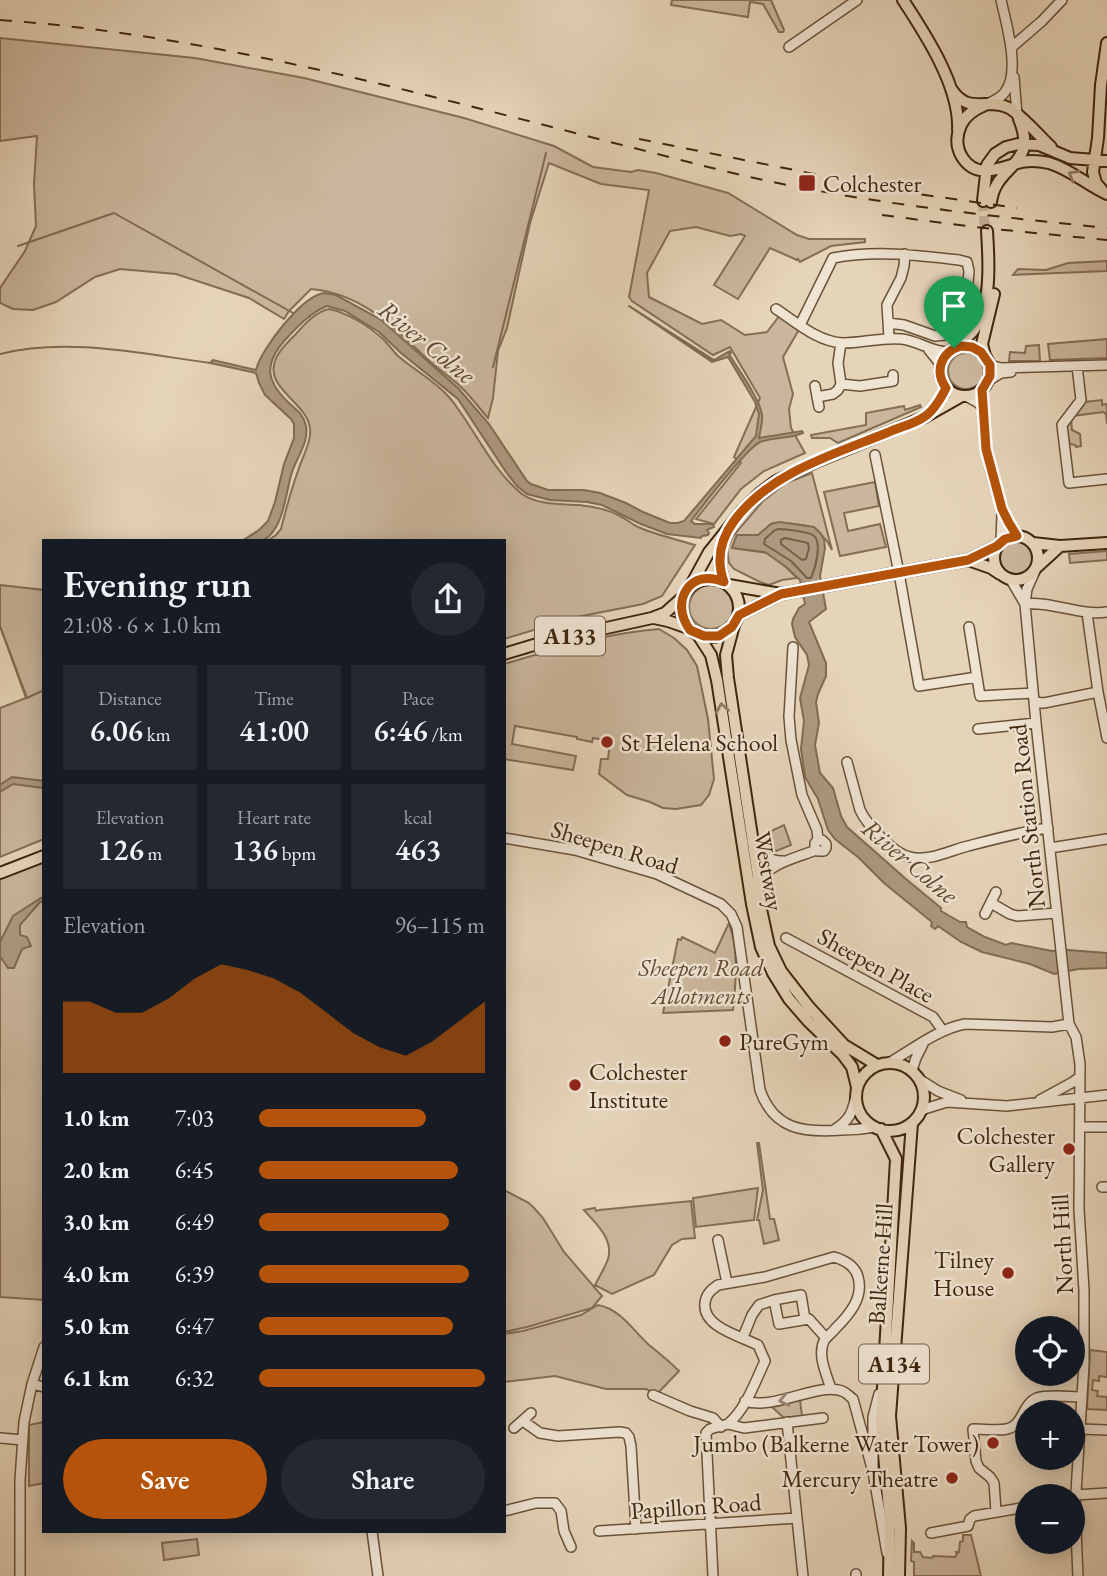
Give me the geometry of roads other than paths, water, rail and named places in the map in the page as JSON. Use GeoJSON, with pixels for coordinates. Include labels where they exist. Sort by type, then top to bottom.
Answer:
{"type":"FeatureCollection","features":[{"type":"Feature","properties":{"kind":"main road"},"geometry":{"type":"LineString","coordinates":[[903,0],[923,30],[950,88],[958,116],[958,149],[964,159],[978,171],[986,200],[995,185],[1020,158],[1024,144],[1018,116]]}},
{"type":"Feature","properties":{"kind":"main road"},"geometry":{"type":"LineString","coordinates":[[1107,43],[1093,172],[1099,187],[1107,194]]}},
{"type":"Feature","properties":{"kind":"main road"},"geometry":{"type":"LineString","coordinates":[[950,88],[965,103],[1003,106],[1014,112],[1054,150]]}},
{"type":"Feature","properties":{"kind":"main road"},"geometry":{"type":"LineString","coordinates":[[958,133],[970,113],[985,105]]}},
{"type":"Feature","properties":{"kind":"main road"},"geometry":{"type":"LineString","coordinates":[[978,171],[998,151],[1012,145],[1024,144],[1039,145],[1065,156],[1107,161]]}},
{"type":"Feature","properties":{"kind":"main road"},"geometry":{"type":"LineString","coordinates":[[1080,158],[1088,156],[1097,144]]}},
{"type":"Feature","properties":{"kind":"main road"},"geometry":{"type":"LineString","coordinates":[[978,171],[1037,161],[1055,165],[1107,194]]}},
{"type":"Feature","properties":{"kind":"main road"},"geometry":{"type":"LineString","coordinates":[[990,232],[994,295],[982,344],[991,372],[985,386],[974,395],[964,396],[946,388],[940,376],[941,365],[951,350],[972,331],[979,320],[989,278],[990,232]]}},
{"type":"Feature","properties":{"kind":"main road"},"geometry":{"type":"LineString","coordinates":[[951,350],[961,346],[972,347],[988,360]]}},
{"type":"Feature","properties":{"kind":"main road"},"geometry":{"type":"LineString","coordinates":[[925,417],[941,400],[946,388]]}},
{"type":"Feature","properties":{"kind":"main road"},"geometry":{"type":"LineString","coordinates":[[683,597],[709,552],[741,512],[776,481],[925,417],[964,396]]}},
{"type":"Feature","properties":{"kind":"main road"},"geometry":{"type":"LineString","coordinates":[[726,531],[721,547],[720,570],[738,598],[736,620]]}},
{"type":"Feature","properties":{"kind":"main road"},"geometry":{"type":"LineString","coordinates":[[693,631],[712,637],[719,636],[730,629],[736,620],[781,594],[968,560],[1009,537],[1017,536],[1033,543],[1060,546],[1107,543]]}},
{"type":"Feature","properties":{"kind":"main road"},"geometry":{"type":"LineString","coordinates":[[1033,543],[1038,556],[1036,569]]}},
{"type":"Feature","properties":{"kind":"main road"},"geometry":{"type":"LineString","coordinates":[[999,544],[994,554],[994,562],[1006,578]]}},
{"type":"Feature","properties":{"kind":"main road"},"geometry":{"type":"LineString","coordinates":[[968,560],[991,568],[1006,578],[1023,579],[1060,546]]}},
{"type":"Feature","properties":{"kind":"main road"},"geometry":{"type":"LineString","coordinates":[[720,564],[730,576],[759,590]]}},
{"type":"Feature","properties":{"kind":"main road"},"geometry":{"type":"LineString","coordinates":[[691,585],[705,579],[716,579],[781,594]]}},
{"type":"Feature","properties":{"kind":"main road","name":"A133"},"geometry":{"type":"LineString","coordinates":[[506,653],[547,641],[652,618],[666,612],[683,597]]}},
{"type":"Feature","properties":{"kind":"main road","name":"A134"},"geometry":{"type":"LineString","coordinates":[[683,597],[681,613],[693,631]]}},
{"type":"Feature","properties":{"kind":"main road"},"geometry":{"type":"LineString","coordinates":[[730,639],[762,603]]}},
{"type":"Feature","properties":{"kind":"main road","name":"A133"},"geometry":{"type":"LineString","coordinates":[[652,618],[693,631]]}},
{"type":"Feature","properties":{"kind":"main road","name":"Westway"},"geometry":{"type":"LineString","coordinates":[[736,620],[726,655],[728,678],[759,900],[769,946],[781,971],[809,1007],[844,1045],[877,1065]]}},
{"type":"Feature","properties":{"kind":"main road","name":"Westway"},"geometry":{"type":"LineString","coordinates":[[693,631],[711,655],[717,680],[761,947],[789,999],[852,1067],[857,1091]]}},
{"type":"Feature","properties":{"kind":"main road"},"geometry":{"type":"LineString","coordinates":[[0,873],[42,857]]}},
{"type":"Feature","properties":{"kind":"main road"},"geometry":{"type":"LineString","coordinates":[[857,1091],[865,1073],[877,1065],[901,1065],[915,1074],[924,1094],[921,1110],[912,1123],[897,1130],[878,1128]]}},
{"type":"Feature","properties":{"kind":"main road","name":"A134"},"geometry":{"type":"LineString","coordinates":[[857,1091],[860,1113],[865,1120],[878,1128]]}},
{"type":"Feature","properties":{"kind":"main road","name":"Balkerne Hill"},"geometry":{"type":"LineString","coordinates":[[899,1576],[900,1528],[890,1416],[912,1123]]}},
{"type":"Feature","properties":{"kind":"main road","name":"Balkerne Hill"},"geometry":{"type":"LineString","coordinates":[[878,1128],[895,1159],[881,1422],[890,1520],[889,1571]]}},
{"type":"Feature","properties":{"kind":"street"},"geometry":{"type":"LineString","coordinates":[[789,47],[857,0]]}},
{"type":"Feature","properties":{"kind":"street"},"geometry":{"type":"LineString","coordinates":[[985,105],[1005,93],[1012,65],[1012,47],[1001,0]]}},
{"type":"Feature","properties":{"kind":"street"},"geometry":{"type":"LineString","coordinates":[[1012,47],[1062,0]]}},
{"type":"Feature","properties":{"kind":"street"},"geometry":{"type":"LineString","coordinates":[[1012,65],[1018,116]]}},
{"type":"Feature","properties":{"kind":"street"},"geometry":{"type":"LineString","coordinates":[[889,337],[887,305],[901,278],[905,254]]}},
{"type":"Feature","properties":{"kind":"street"},"geometry":{"type":"LineString","coordinates":[[800,325],[833,258],[848,255],[905,254],[967,262],[968,283],[952,329],[945,335],[935,336],[904,325],[888,323]]}},
{"type":"Feature","properties":{"kind":"street"},"geometry":{"type":"LineString","coordinates":[[776,309],[816,335],[841,343],[889,337],[915,341],[941,352],[951,350]]}},
{"type":"Feature","properties":{"kind":"street"},"geometry":{"type":"LineString","coordinates":[[815,386],[818,402],[838,390],[841,384],[838,363],[841,343]]}},
{"type":"Feature","properties":{"kind":"street"},"geometry":{"type":"LineString","coordinates":[[928,348],[941,365]]}},
{"type":"Feature","properties":{"kind":"street"},"geometry":{"type":"LineString","coordinates":[[988,360],[1000,368],[1107,365]]}},
{"type":"Feature","properties":{"kind":"street"},"geometry":{"type":"LineString","coordinates":[[1077,366],[1081,400],[1062,425],[1069,483],[1107,479]]}},
{"type":"Feature","properties":{"kind":"street"},"geometry":{"type":"LineString","coordinates":[[1017,536],[1002,509],[986,449],[985,386],[1001,373],[1037,368]]}},
{"type":"Feature","properties":{"kind":"street"},"geometry":{"type":"LineString","coordinates":[[841,384],[860,386],[892,381],[893,376]]}},
{"type":"Feature","properties":{"kind":"street"},"geometry":{"type":"LineString","coordinates":[[964,396],[984,408]]}},
{"type":"Feature","properties":{"kind":"street"},"geometry":{"type":"LineString","coordinates":[[875,456],[919,685],[977,677]]}},
{"type":"Feature","properties":{"kind":"street"},"geometry":{"type":"LineString","coordinates":[[999,544],[1002,509]]}},
{"type":"Feature","properties":{"kind":"street","name":"North Station Road"},"geometry":{"type":"LineString","coordinates":[[1036,569],[1027,589],[1026,604],[1033,697],[1069,1024],[1078,1046],[1080,1077]]}},
{"type":"Feature","properties":{"kind":"street","name":"North Station Road"},"geometry":{"type":"LineString","coordinates":[[1006,578],[1026,604]]}},
{"type":"Feature","properties":{"kind":"street"},"geometry":{"type":"LineString","coordinates":[[1026,604],[1037,603],[1087,613],[1107,612]]}},
{"type":"Feature","properties":{"kind":"street"},"geometry":{"type":"LineString","coordinates":[[1087,613],[1107,738]]}},
{"type":"Feature","properties":{"kind":"street"},"geometry":{"type":"LineString","coordinates":[[969,627],[980,696],[1033,697],[1044,703],[1098,692]]}},
{"type":"Feature","properties":{"kind":"street"},"geometry":{"type":"LineString","coordinates":[[758,882],[769,870],[816,847],[817,830],[803,795],[791,740],[789,717],[793,647]]}},
{"type":"Feature","properties":{"kind":"street"},"geometry":{"type":"LineString","coordinates":[[978,729],[1036,723]]}},
{"type":"Feature","properties":{"kind":"street"},"geometry":{"type":"LineString","coordinates":[[848,762],[863,818],[875,831],[910,858],[925,858],[1048,828]]}},
{"type":"Feature","properties":{"kind":"street"},"geometry":{"type":"LineString","coordinates":[[1004,825],[1007,836]]}},
{"type":"Feature","properties":{"kind":"street","name":"Sheepen Road"},"geometry":{"type":"LineString","coordinates":[[506,838],[575,850],[628,865],[657,874],[720,904],[731,914],[737,927],[761,1095],[770,1110],[785,1124],[811,1132],[878,1128]]}},
{"type":"Feature","properties":{"kind":"street"},"geometry":{"type":"LineString","coordinates":[[1050,848],[1107,839]]}},
{"type":"Feature","properties":{"kind":"street"},"geometry":{"type":"LineString","coordinates":[[752,841],[772,860],[791,859]]}},
{"type":"Feature","properties":{"kind":"street"},"geometry":{"type":"LineString","coordinates":[[985,914],[996,892]]}},
{"type":"Feature","properties":{"kind":"street"},"geometry":{"type":"LineString","coordinates":[[991,903],[1017,916],[1057,913]]}},
{"type":"Feature","properties":{"kind":"street","name":"Sheepen Place"},"geometry":{"type":"LineString","coordinates":[[786,937],[933,1017],[943,1031]]}},
{"type":"Feature","properties":{"kind":"street"},"geometry":{"type":"LineString","coordinates":[[889,1063],[943,1031],[965,1024],[1052,1027],[1069,1024]]}},
{"type":"Feature","properties":{"kind":"street"},"geometry":{"type":"LineString","coordinates":[[923,1042],[916,1058],[915,1074],[938,1091],[974,1104]]}},
{"type":"Feature","properties":{"kind":"street"},"geometry":{"type":"LineString","coordinates":[[1031,1104],[1080,1077]]}},
{"type":"Feature","properties":{"kind":"street","name":"North Hill"},"geometry":{"type":"LineString","coordinates":[[1080,1077],[1079,1209],[1084,1300],[1082,1400]]}},
{"type":"Feature","properties":{"kind":"street"},"geometry":{"type":"LineString","coordinates":[[833,1131],[845,1123],[853,1111],[857,1091]]}},
{"type":"Feature","properties":{"kind":"street"},"geometry":{"type":"LineString","coordinates":[[921,1110],[947,1102],[1007,1106],[1107,1095]]}},
{"type":"Feature","properties":{"kind":"street"},"geometry":{"type":"LineString","coordinates":[[1062,1101],[1072,1105],[1079,1113]]}},
{"type":"Feature","properties":{"kind":"street"},"geometry":{"type":"LineString","coordinates":[[1080,1127],[1107,1127]]}},
{"type":"Feature","properties":{"kind":"street"},"geometry":{"type":"LineString","coordinates":[[718,1240],[717,1254],[727,1283]]}},
{"type":"Feature","properties":{"kind":"street"},"geometry":{"type":"LineString","coordinates":[[724,1426],[734,1419],[765,1361],[758,1345],[715,1325],[707,1317],[704,1305],[708,1293],[718,1286],[765,1277],[834,1257],[845,1260],[858,1277],[858,1297],[855,1307],[824,1342],[822,1356],[831,1389]]}},
{"type":"Feature","properties":{"kind":"street"},"geometry":{"type":"LineString","coordinates":[[743,1337],[759,1305],[774,1300],[802,1295],[806,1319]]}},
{"type":"Feature","properties":{"kind":"street"},"geometry":{"type":"LineString","coordinates":[[774,1300],[779,1324],[809,1319],[826,1338]]}},
{"type":"Feature","properties":{"kind":"street"},"geometry":{"type":"LineString","coordinates":[[20,1576],[20,1480],[25,1410],[42,1353]]}},
{"type":"Feature","properties":{"kind":"street"},"geometry":{"type":"LineString","coordinates":[[32,1384],[42,1386]]}},
{"type":"Feature","properties":{"kind":"street"},"geometry":{"type":"LineString","coordinates":[[873,1472],[873,1417],[882,1384]]}},
{"type":"Feature","properties":{"kind":"street"},"geometry":{"type":"LineString","coordinates":[[745,1401],[753,1404],[768,1403],[831,1389],[844,1392],[853,1399],[873,1472],[889,1571]]}},
{"type":"Feature","properties":{"kind":"street"},"geometry":{"type":"LineString","coordinates":[[653,1395],[713,1418],[724,1426]]}},
{"type":"Feature","properties":{"kind":"street"},"geometry":{"type":"LineString","coordinates":[[996,1511],[994,1483],[979,1468],[976,1461],[974,1429],[1008,1429],[1019,1420],[1027,1405],[1037,1398],[1082,1397]]}},
{"type":"Feature","properties":{"kind":"street"},"geometry":{"type":"LineString","coordinates":[[514,1428],[531,1413]]}},
{"type":"Feature","properties":{"kind":"street"},"geometry":{"type":"LineString","coordinates":[[713,1576],[706,1433],[710,1429],[724,1426],[744,1428],[823,1418]]}},
{"type":"Feature","properties":{"kind":"street"},"geometry":{"type":"LineString","coordinates":[[523,1421],[540,1433],[558,1436],[626,1433],[631,1446],[636,1529]]}},
{"type":"Feature","properties":{"kind":"street"},"geometry":{"type":"LineString","coordinates":[[787,1422],[803,1576]]}},
{"type":"Feature","properties":{"kind":"street"},"geometry":{"type":"LineString","coordinates":[[1085,1429],[1107,1430]]}},
{"type":"Feature","properties":{"kind":"street"},"geometry":{"type":"LineString","coordinates":[[0,1438],[23,1440]]}},
{"type":"Feature","properties":{"kind":"street"},"geometry":{"type":"LineString","coordinates":[[1085,1498],[1107,1493]]}},
{"type":"Feature","properties":{"kind":"street"},"geometry":{"type":"LineString","coordinates":[[506,1510],[557,1499],[564,1531],[571,1547]]}},
{"type":"Feature","properties":{"kind":"street"},"geometry":{"type":"LineString","coordinates":[[931,1533],[968,1526],[971,1516],[1015,1509]]}},
{"type":"Feature","properties":{"kind":"street","name":"Papillon Road"},"geometry":{"type":"LineString","coordinates":[[599,1531],[797,1518]]}},
{"type":"Feature","properties":{"kind":"street"},"geometry":{"type":"LineString","coordinates":[[554,1535],[564,1531]]}},
{"type":"Feature","properties":{"kind":"street"},"geometry":{"type":"LineString","coordinates":[[372,1533],[378,1576]]}},
{"type":"Feature","properties":{"kind":"street","name":"North Hill"},"geometry":{"type":"LineString","coordinates":[[1077,1554],[1078,1576]]}},
{"type":"Feature","properties":{"kind":"water"},"geometry":{"type":"Polygon","coordinates":[[[324,293],[336,295],[380,319],[458,388],[489,424],[527,481],[548,490],[600,493],[670,523],[678,523],[684,521],[756,436],[759,414],[755,402],[728,357],[712,362],[629,306],[712,360],[730,351],[729,354],[760,408],[762,421],[759,438],[802,431],[803,433],[760,442],[745,455],[691,521],[695,524],[713,524],[714,527],[707,530],[708,535],[701,538],[667,534],[602,505],[550,500],[527,494],[506,472],[458,399],[379,332],[345,311],[327,306],[299,325],[273,357],[270,373],[272,381],[302,417],[306,426],[306,438],[292,472],[278,524],[265,539],[245,539],[268,521],[294,438],[294,424],[265,395],[256,373],[210,363],[213,360],[256,370],[274,337],[294,313],[315,296],[324,293]]]}},
{"type":"Feature","properties":{"kind":"water"},"geometry":{"type":"Polygon","coordinates":[[[779,522],[814,527],[824,539],[820,576],[826,609],[809,622],[826,663],[826,676],[816,702],[819,723],[815,745],[820,773],[833,788],[847,827],[941,908],[941,911],[960,922],[966,922],[967,927],[985,937],[1006,945],[1011,943],[1052,951],[1107,953],[1107,968],[1078,969],[1054,974],[1030,964],[982,952],[961,942],[938,926],[935,929],[931,926],[932,922],[884,883],[828,830],[818,799],[805,777],[801,749],[804,721],[800,698],[809,665],[807,655],[795,637],[792,624],[799,608],[805,604],[800,580],[765,552],[732,548],[737,535],[758,535],[771,524],[779,522]]]}},
{"type":"Feature","properties":{"kind":"water"},"geometry":{"type":"Polygon","coordinates":[[[12,777],[42,781],[42,788],[13,784],[0,792],[0,785],[12,777]]]}},
{"type":"Feature","properties":{"kind":"water"},"geometry":{"type":"Polygon","coordinates":[[[42,897],[42,902],[20,925],[20,935],[27,937],[31,946],[22,949],[14,968],[8,968],[0,956],[0,942],[13,916],[42,897]]]}},
{"type":"Feature","properties":{"kind":"waterway","name":"River Colne"},"geometry":{"type":"LineString","coordinates":[[493,367],[546,153]]}},
{"type":"Feature","properties":{"kind":"waterway"},"geometry":{"type":"LineString","coordinates":[[18,246],[114,213],[293,313]]}},
{"type":"Feature","properties":{"kind":"waterway"},"geometry":{"type":"LineString","coordinates":[[629,306],[714,360]]}},
{"type":"Feature","properties":{"kind":"waterway"},"geometry":{"type":"LineString","coordinates":[[0,354],[26,349],[78,347],[211,363]]}},
{"type":"Feature","properties":{"kind":"waterway"},"geometry":{"type":"LineString","coordinates":[[0,626],[27,698],[42,691]]}},
{"type":"Feature","properties":{"kind":"tunnel"},"geometry":{"type":"LineString","coordinates":[[983,201],[987,231]]}},
{"type":"Feature","properties":{"kind":"railway"},"geometry":{"type":"LineString","coordinates":[[0,20],[79,28],[236,52],[391,87],[802,188],[932,208],[1107,228]]}},
{"type":"Feature","properties":{"kind":"railway"},"geometry":{"type":"LineString","coordinates":[[639,139],[904,192],[1017,208]]}},
{"type":"Feature","properties":{"kind":"railway"},"geometry":{"type":"LineString","coordinates":[[882,215],[1107,240]]}},
{"type":"Feature","properties":{"kind":"place","name":"Colchester"},"geometry":{"type":"Point","coordinates":[807,183]}},
{"type":"Feature","properties":{"kind":"place","name":"St Helena School"},"geometry":{"type":"Point","coordinates":[607,742]}},
{"type":"Feature","properties":{"kind":"place","name":"PureGym"},"geometry":{"type":"Point","coordinates":[725,1041]}},
{"type":"Feature","properties":{"kind":"place","name":"Colchester Institute"},"geometry":{"type":"Point","coordinates":[575,1085]}},
{"type":"Feature","properties":{"kind":"place","name":"Colchester Gallery"},"geometry":{"type":"Point","coordinates":[1069,1149]}},
{"type":"Feature","properties":{"kind":"place","name":"Tilney House"},"geometry":{"type":"Point","coordinates":[1008,1273]}},
{"type":"Feature","properties":{"kind":"place","name":"Jumbo (Balkerne Water Tower)"},"geometry":{"type":"Point","coordinates":[993,1443]}},
{"type":"Feature","properties":{"kind":"place","name":"Mercury Theatre"},"geometry":{"type":"Point","coordinates":[952,1478]}},
{"type":"Feature","properties":{"kind":"park label","name":"Sheepen Road Allotments"},"geometry":{"type":"Point","coordinates":[701,981]}}]}
